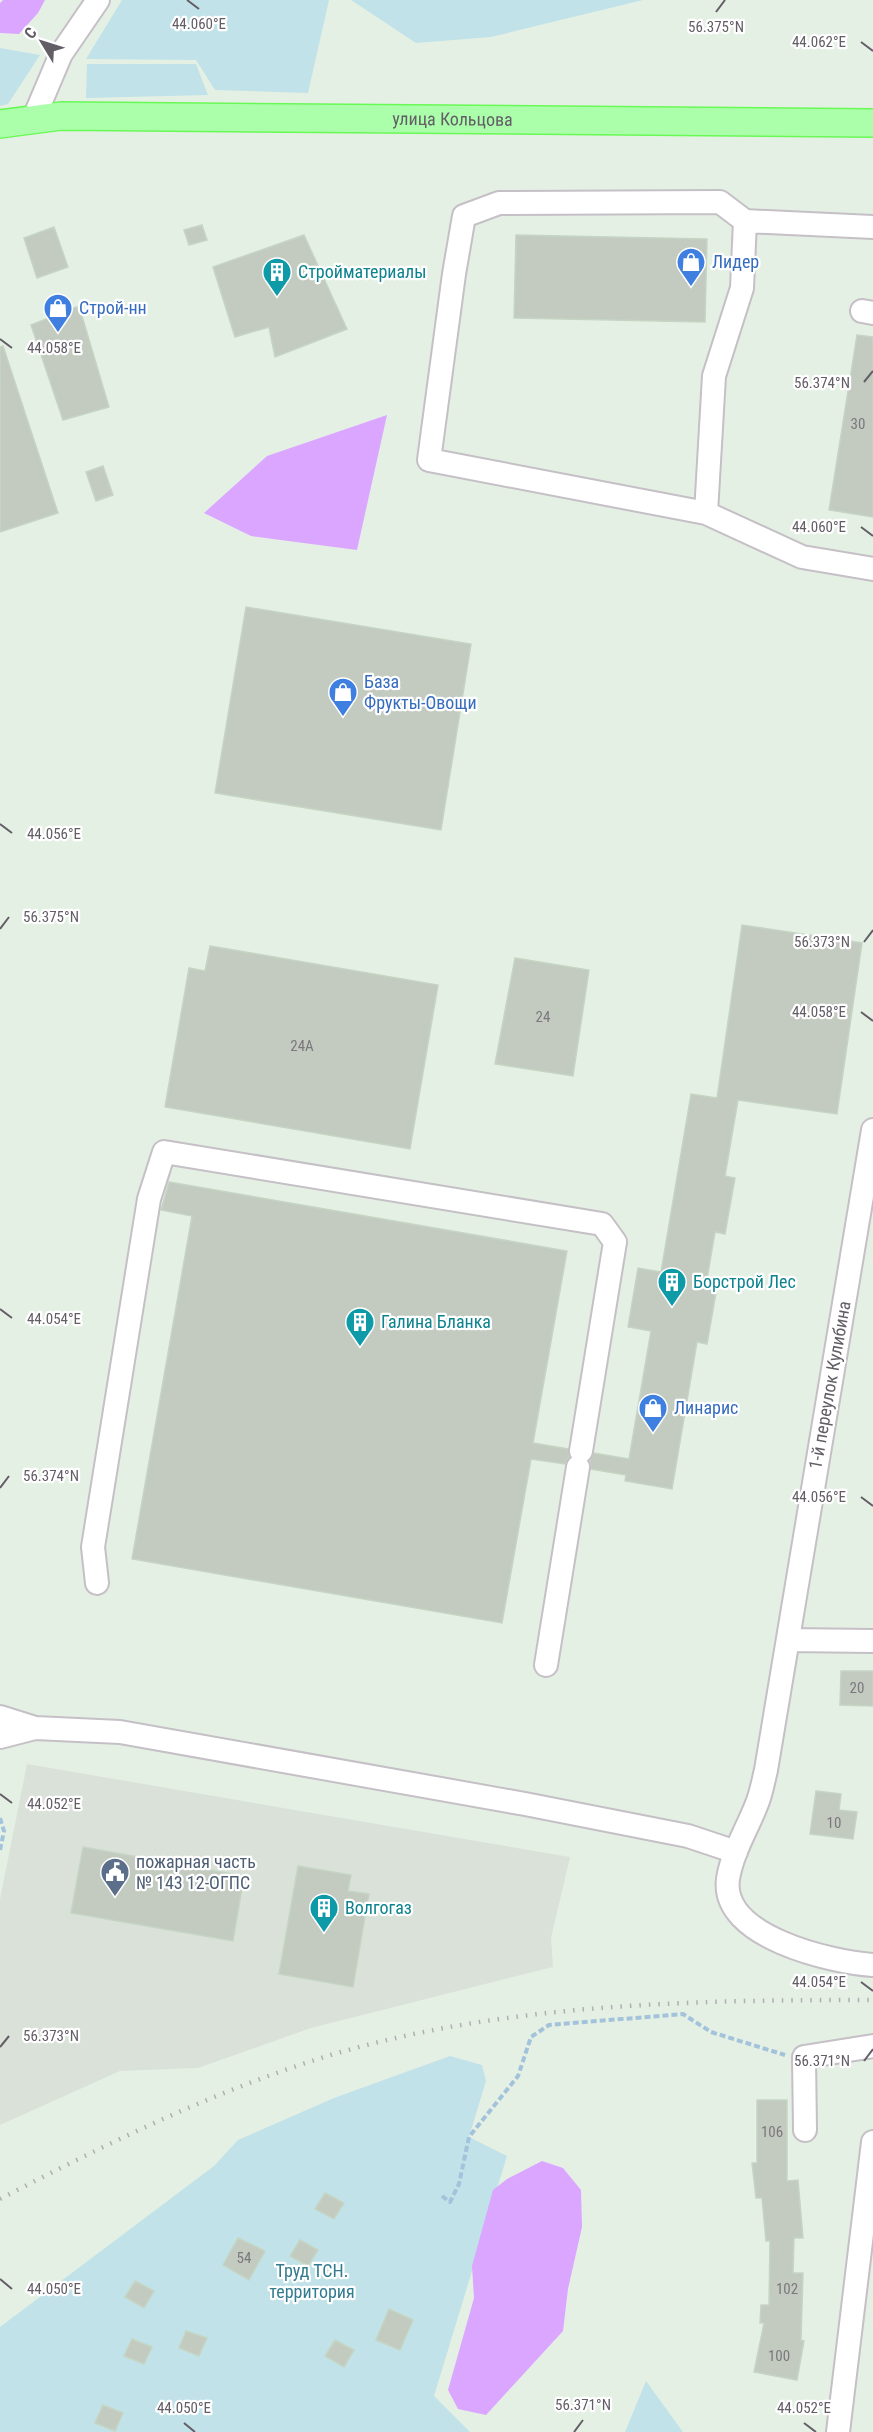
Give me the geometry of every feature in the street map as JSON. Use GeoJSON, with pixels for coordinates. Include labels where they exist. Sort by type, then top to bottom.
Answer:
{"type":"FeatureCollection","features":[{"type":"Feature","properties":{"kind":"main road","name":"улица Кольцова"},"geometry":{"type":"LineString","coordinates":[[0,124],[61,116],[873,123]]}},
{"type":"Feature","properties":{"kind":"street"},"geometry":{"type":"LineString","coordinates":[[33,120],[61,54],[98,0]]}},
{"type":"Feature","properties":{"kind":"street"},"geometry":{"type":"LineString","coordinates":[[873,227],[745,221],[720,202],[499,203],[464,216],[429,460],[706,513],[802,557],[873,569]]}},
{"type":"Feature","properties":{"kind":"street"},"geometry":{"type":"LineString","coordinates":[[706,513],[714,376],[742,288],[745,221]]}},
{"type":"Feature","properties":{"kind":"street","name":"1-й переулок Кулибина"},"geometry":{"type":"LineString","coordinates":[[873,1130],[763,1781],[758,1803],[736,1852],[728,1880],[729,1895],[735,1909],[748,1923],[785,1944],[847,1963],[873,1965]]}},
{"type":"Feature","properties":{"kind":"street"},"geometry":{"type":"LineString","coordinates":[[97,1583],[93,1547],[148,1199],[164,1152],[602,1224],[615,1242],[546,1665]]}},
{"type":"Feature","properties":{"kind":"street"},"geometry":{"type":"LineString","coordinates":[[788,1640],[873,1641]]}},
{"type":"Feature","properties":{"kind":"street"},"geometry":{"type":"LineString","coordinates":[[0,1717],[35,1728],[120,1732],[641,1827],[688,1836],[736,1852]]}},
{"type":"Feature","properties":{"kind":"street"},"geometry":{"type":"LineString","coordinates":[[0,1737],[35,1728]]}},
{"type":"Feature","properties":{"kind":"street"},"geometry":{"type":"LineString","coordinates":[[805,2130],[804,2057],[873,2046]]}},
{"type":"Feature","properties":{"kind":"street"},"geometry":{"type":"LineString","coordinates":[[838,2432],[873,2142]]}},
{"type":"Feature","properties":{"kind":"path"},"geometry":{"type":"LineString","coordinates":[[0,1818],[4,1831],[0,1850]]}},
{"type":"Feature","properties":{"kind":"path"},"geometry":{"type":"LineString","coordinates":[[442,2196],[450,2202],[459,2184],[469,2137],[518,2076],[531,2037],[549,2025],[683,2014],[711,2032],[779,2054],[804,2057]]}},
{"type":"Feature","properties":{"kind":"shaded area"},"geometry":{"type":"Polygon","coordinates":[[[3,0],[45,0],[38,13],[19,34],[0,33],[0,3],[3,0]]]}},
{"type":"Feature","properties":{"kind":"shaded area"},"geometry":{"type":"Polygon","coordinates":[[[387,415],[357,550],[251,536],[204,513],[267,456],[387,415]]]}},
{"type":"Feature","properties":{"kind":"shaded area"},"geometry":{"type":"Polygon","coordinates":[[[27,1764],[570,1857],[551,1938],[553,1967],[311,2028],[198,2068],[120,2071],[0,2125],[0,1899],[27,1764]]]}},
{"type":"Feature","properties":{"kind":"shaded area"},"geometry":{"type":"Polygon","coordinates":[[[542,2161],[563,2168],[581,2190],[582,2227],[568,2289],[563,2331],[486,2415],[458,2409],[448,2390],[474,2298],[472,2266],[493,2190],[507,2179],[542,2161]]]}},
{"type":"Feature","properties":{"kind":"green space"},"geometry":{"type":"Polygon","coordinates":[[[122,0],[329,0],[308,93],[215,90],[196,60],[86,59],[122,0]]]}},
{"type":"Feature","properties":{"kind":"green space"},"geometry":{"type":"Polygon","coordinates":[[[351,0],[643,0],[491,37],[416,43],[351,0]]]}},
{"type":"Feature","properties":{"kind":"green space"},"geometry":{"type":"Polygon","coordinates":[[[0,48],[40,55],[8,104],[0,106],[0,48]]]}},
{"type":"Feature","properties":{"kind":"green space"},"geometry":{"type":"Polygon","coordinates":[[[87,64],[196,64],[208,95],[86,98],[87,64]]]}},
{"type":"Feature","properties":{"kind":"green space","name":"Труд ТСН. территория"},"geometry":{"type":"Polygon","coordinates":[[[450,2056],[482,2065],[486,2081],[469,2137],[507,2156],[434,2396],[470,2432],[0,2432],[0,2327],[214,2166],[238,2140],[334,2098],[450,2056]]]}},
{"type":"Feature","properties":{"kind":"green space"},"geometry":{"type":"Polygon","coordinates":[[[646,2381],[683,2432],[625,2432],[646,2381]]]}},
{"type":"Feature","properties":{"kind":"building"},"geometry":{"type":"Polygon","coordinates":[[[202,225],[207,240],[189,245],[184,230],[202,225]]]}},
{"type":"Feature","properties":{"kind":"building"},"geometry":{"type":"Polygon","coordinates":[[[54,227],[68,267],[37,278],[24,238],[54,227]]]}},
{"type":"Feature","properties":{"kind":"building","name":"Стройматериалы"},"geometry":{"type":"Polygon","coordinates":[[[304,235],[347,329],[275,357],[269,327],[235,337],[213,267],[304,235]]]}},
{"type":"Feature","properties":{"kind":"building"},"geometry":{"type":"Polygon","coordinates":[[[516,235],[707,239],[705,322],[514,318],[516,235]]]}},
{"type":"Feature","properties":{"kind":"building"},"geometry":{"type":"Polygon","coordinates":[[[79,306],[109,407],[63,420],[31,325],[79,306]]]}},
{"type":"Feature","properties":{"kind":"building"},"geometry":{"type":"Polygon","coordinates":[[[857,335],[873,337],[873,517],[829,510],[857,335]]]}},
{"type":"Feature","properties":{"kind":"building"},"geometry":{"type":"Polygon","coordinates":[[[3,346],[58,513],[0,532],[0,347],[3,346]]]}},
{"type":"Feature","properties":{"kind":"building"},"geometry":{"type":"Polygon","coordinates":[[[103,466],[113,495],[96,501],[86,472],[103,466]]]}},
{"type":"Feature","properties":{"kind":"building","name":"База Фрукты-Овощи"},"geometry":{"type":"Polygon","coordinates":[[[246,607],[471,644],[441,830],[215,793],[246,607]]]}},
{"type":"Feature","properties":{"kind":"building"},"geometry":{"type":"Polygon","coordinates":[[[742,925],[862,943],[837,1114],[738,1100],[725,1176],[735,1178],[725,1234],[715,1232],[706,1285],[717,1287],[707,1344],[697,1342],[672,1489],[625,1481],[626,1475],[591,1469],[590,1461],[594,1453],[629,1459],[651,1331],[628,1327],[638,1268],[661,1272],[691,1094],[717,1098],[742,925]]]}},
{"type":"Feature","properties":{"kind":"building"},"geometry":{"type":"Polygon","coordinates":[[[210,946],[438,985],[410,1149],[165,1107],[189,968],[205,971],[210,946]]]}},
{"type":"Feature","properties":{"kind":"building"},"geometry":{"type":"Polygon","coordinates":[[[515,958],[589,970],[573,1076],[495,1064],[515,958]]]}},
{"type":"Feature","properties":{"kind":"building","name":"Галина Бланка"},"geometry":{"type":"Polygon","coordinates":[[[169,1182],[567,1251],[533,1443],[568,1449],[569,1457],[565,1464],[531,1459],[502,1623],[132,1559],[192,1216],[161,1210],[169,1182]]]}},
{"type":"Feature","properties":{"kind":"building"},"geometry":{"type":"Polygon","coordinates":[[[841,1671],[873,1671],[873,1706],[840,1705],[841,1671]]]}},
{"type":"Feature","properties":{"kind":"building"},"geometry":{"type":"Polygon","coordinates":[[[816,1791],[841,1794],[839,1810],[857,1812],[853,1839],[810,1834],[816,1791]]]}},
{"type":"Feature","properties":{"kind":"building"},"geometry":{"type":"Polygon","coordinates":[[[83,1847],[244,1876],[233,1941],[71,1913],[83,1847]]]}},
{"type":"Feature","properties":{"kind":"building","name":"Волгогаз"},"geometry":{"type":"Polygon","coordinates":[[[298,1866],[351,1875],[348,1891],[369,1894],[353,1987],[279,1974],[298,1866]]]}},
{"type":"Feature","properties":{"kind":"building"},"geometry":{"type":"Polygon","coordinates":[[[757,2100],[787,2100],[787,2181],[798,2180],[803,2238],[794,2238],[793,2273],[803,2273],[801,2340],[804,2341],[797,2380],[754,2372],[764,2323],[760,2323],[761,2305],[769,2305],[770,2241],[766,2241],[762,2198],[756,2198],[752,2163],[757,2163],[757,2100]]]}},
{"type":"Feature","properties":{"kind":"building"},"geometry":{"type":"Polygon","coordinates":[[[325,2193],[344,2203],[334,2219],[315,2209],[325,2193]]]}},
{"type":"Feature","properties":{"kind":"building"},"geometry":{"type":"Polygon","coordinates":[[[238,2238],[265,2251],[249,2280],[223,2265],[238,2238]]]}},
{"type":"Feature","properties":{"kind":"building"},"geometry":{"type":"Polygon","coordinates":[[[300,2240],[318,2250],[308,2266],[290,2256],[300,2240]]]}},
{"type":"Feature","properties":{"kind":"building"},"geometry":{"type":"Polygon","coordinates":[[[135,2281],[154,2291],[144,2308],[125,2297],[135,2281]]]}},
{"type":"Feature","properties":{"kind":"building"},"geometry":{"type":"Polygon","coordinates":[[[389,2309],[413,2320],[400,2350],[376,2340],[389,2309]]]}},
{"type":"Feature","properties":{"kind":"building"},"geometry":{"type":"Polygon","coordinates":[[[186,2331],[207,2338],[199,2356],[179,2348],[186,2331]]]}},
{"type":"Feature","properties":{"kind":"building"},"geometry":{"type":"Polygon","coordinates":[[[132,2339],[152,2347],[144,2364],[124,2356],[132,2339]]]}},
{"type":"Feature","properties":{"kind":"building"},"geometry":{"type":"Polygon","coordinates":[[[335,2340],[354,2350],[344,2367],[325,2356],[335,2340]]]}},
{"type":"Feature","properties":{"kind":"building"},"geometry":{"type":"Polygon","coordinates":[[[103,2405],[123,2413],[115,2431],[95,2423],[103,2405]]]}},
{"type":"Feature","properties":{"kind":"railway"},"geometry":{"type":"LineString","coordinates":[[0,2199],[81,2158],[206,2100],[334,2054],[400,2037],[467,2024],[602,2008],[737,2001],[873,2000]]}},
{"type":"Feature","properties":{"kind":"place","name":"Лидер"},"geometry":{"type":"Point","coordinates":[691,288]}},
{"type":"Feature","properties":{"kind":"place","name":"Стройматериалы"},"geometry":{"type":"Point","coordinates":[277,298]}},
{"type":"Feature","properties":{"kind":"place","name":"Строй-нн"},"geometry":{"type":"Point","coordinates":[58,334]}},
{"type":"Feature","properties":{"kind":"place","name":"База Фрукты-Овощи"},"geometry":{"type":"Point","coordinates":[343,718]}},
{"type":"Feature","properties":{"kind":"place","name":"Борстрой Лес"},"geometry":{"type":"Point","coordinates":[672,1308]}},
{"type":"Feature","properties":{"kind":"place","name":"Галина Бланка"},"geometry":{"type":"Point","coordinates":[360,1348]}},
{"type":"Feature","properties":{"kind":"place","name":"Линарис"},"geometry":{"type":"Point","coordinates":[653,1434]}},
{"type":"Feature","properties":{"kind":"place","name":"пожарная часть № 143 12-ОГПС"},"geometry":{"type":"Point","coordinates":[115,1898]}},
{"type":"Feature","properties":{"kind":"place","name":"Волгогаз"},"geometry":{"type":"Point","coordinates":[324,1934]}}]}
